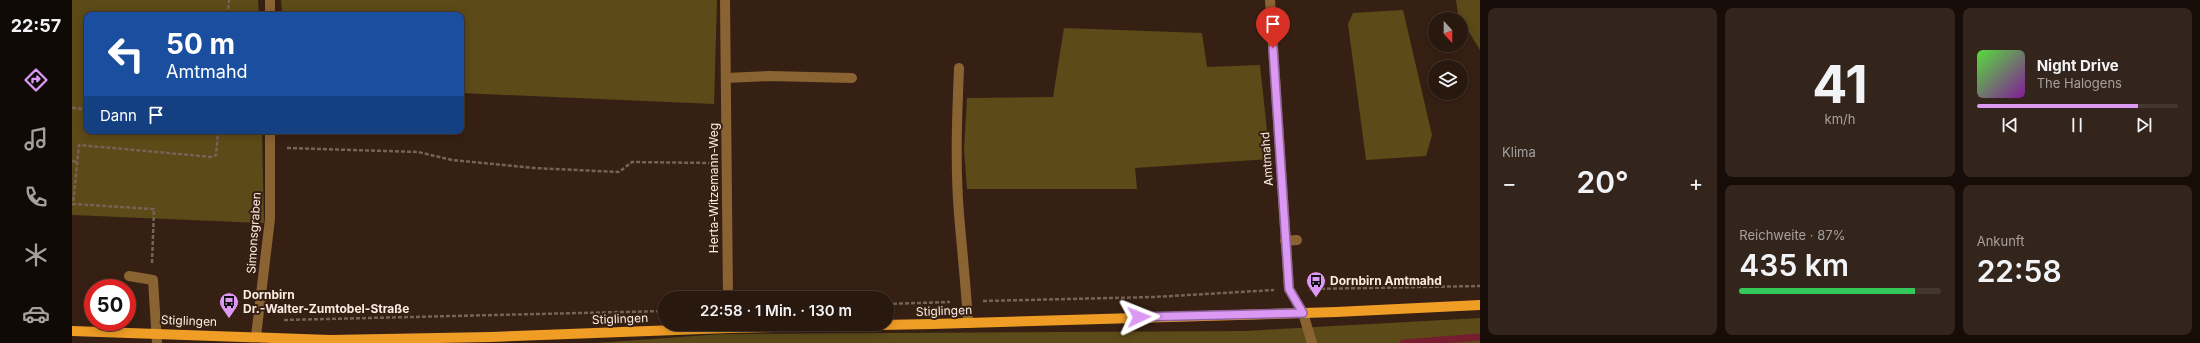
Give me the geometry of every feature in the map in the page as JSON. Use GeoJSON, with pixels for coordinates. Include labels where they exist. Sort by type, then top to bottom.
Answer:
{"type":"FeatureCollection","features":[{"type":"Feature","properties":{"kind":"main road","name":"Stiglingen"},"geometry":{"type":"LineString","coordinates":[[894,324],[1303,313],[1480,305]]}},
{"type":"Feature","properties":{"kind":"main road","name":"Stiglingen"},"geometry":{"type":"LineString","coordinates":[[72,331],[157,338],[256,336],[330,340],[491,337],[658,329]]}},
{"type":"Feature","properties":{"kind":"street"},"geometry":{"type":"LineString","coordinates":[[270,0],[270,12]]}},
{"type":"Feature","properties":{"kind":"street","name":"Herta-Witzemann-Weg"},"geometry":{"type":"LineString","coordinates":[[725,0],[728,163],[728,291]]}},
{"type":"Feature","properties":{"kind":"street","name":"Amtmahd"},"geometry":{"type":"LineString","coordinates":[[1270,0],[1289,289],[1303,313],[1312,343]]}},
{"type":"Feature","properties":{"kind":"street"},"geometry":{"type":"LineString","coordinates":[[959,68],[956,151],[959,213],[968,323]]}},
{"type":"Feature","properties":{"kind":"street"},"geometry":{"type":"LineString","coordinates":[[726,78],[769,76],[852,78]]}},
{"type":"Feature","properties":{"kind":"street","name":"Simonsgraben"},"geometry":{"type":"LineString","coordinates":[[256,336],[270,219],[270,134]]}},
{"type":"Feature","properties":{"kind":"street"},"geometry":{"type":"LineString","coordinates":[[1285,241],[1297,240]]}},
{"type":"Feature","properties":{"kind":"street"},"geometry":{"type":"LineString","coordinates":[[129,276],[153,280],[157,338]]}},
{"type":"Feature","properties":{"kind":"path"},"geometry":{"type":"LineString","coordinates":[[228,12],[229,0]]}},
{"type":"Feature","properties":{"kind":"path"},"geometry":{"type":"LineString","coordinates":[[72,108],[84,109]]}},
{"type":"Feature","properties":{"kind":"path"},"geometry":{"type":"LineString","coordinates":[[153,280],[154,209],[73,204],[79,145],[212,157],[216,154],[218,134]]}},
{"type":"Feature","properties":{"kind":"path"},"geometry":{"type":"LineString","coordinates":[[270,148],[418,152],[452,160],[534,168],[619,172],[632,162],[728,163]]}},
{"type":"Feature","properties":{"kind":"path"},"geometry":{"type":"LineString","coordinates":[[72,161],[77,162]]}},
{"type":"Feature","properties":{"kind":"path"},"geometry":{"type":"LineString","coordinates":[[894,304],[1154,297],[1289,289],[1480,286]]}},
{"type":"Feature","properties":{"kind":"path"},"geometry":{"type":"LineString","coordinates":[[258,321],[658,311]]}},
{"type":"Feature","properties":{"kind":"shaded area"},"geometry":{"type":"Polygon","coordinates":[[[72,0],[258,0],[259,12],[84,12],[84,134],[262,134],[264,223],[72,215],[72,0]]]}},
{"type":"Feature","properties":{"kind":"shaded area"},"geometry":{"type":"Polygon","coordinates":[[[281,0],[717,0],[714,104],[464,93],[464,12],[282,12],[281,0]]]}},
{"type":"Feature","properties":{"kind":"shaded area"},"geometry":{"type":"Polygon","coordinates":[[[1456,0],[1480,0],[1480,50],[1468,30],[1468,12],[1458,12],[1456,0]]]}},
{"type":"Feature","properties":{"kind":"shaded area"},"geometry":{"type":"Polygon","coordinates":[[[1403,10],[1432,135],[1426,156],[1366,160],[1348,24],[1353,13],[1403,10]]]}},
{"type":"Feature","properties":{"kind":"shaded area"},"geometry":{"type":"Polygon","coordinates":[[[1064,28],[1202,33],[1207,67],[1260,65],[1270,159],[1135,168],[1137,189],[967,189],[964,150],[967,98],[1053,97],[1064,28]]]}},
{"type":"Feature","properties":{"kind":"shaded area"},"geometry":{"type":"Polygon","coordinates":[[[1480,318],[1480,343],[597,343],[721,334],[1245,331],[1480,318]]]}},
{"type":"Feature","properties":{"kind":"waterway"},"geometry":{"type":"LineString","coordinates":[[1403,343],[1480,337]]}},
{"type":"Feature","properties":{"kind":"place","name":"Dornbirn Amtmahd"},"geometry":{"type":"Point","coordinates":[1316,298]}},
{"type":"Feature","properties":{"kind":"place","name":"Dornbirn Dr.-Walter-Zumtobel-Straße"},"geometry":{"type":"Point","coordinates":[229,319]}},
{"type":"Feature","properties":{"kind":"route"},"geometry":{"type":"LineString","coordinates":[[1139,317],[1303,313],[1289,289],[1273,48]]}}]}
